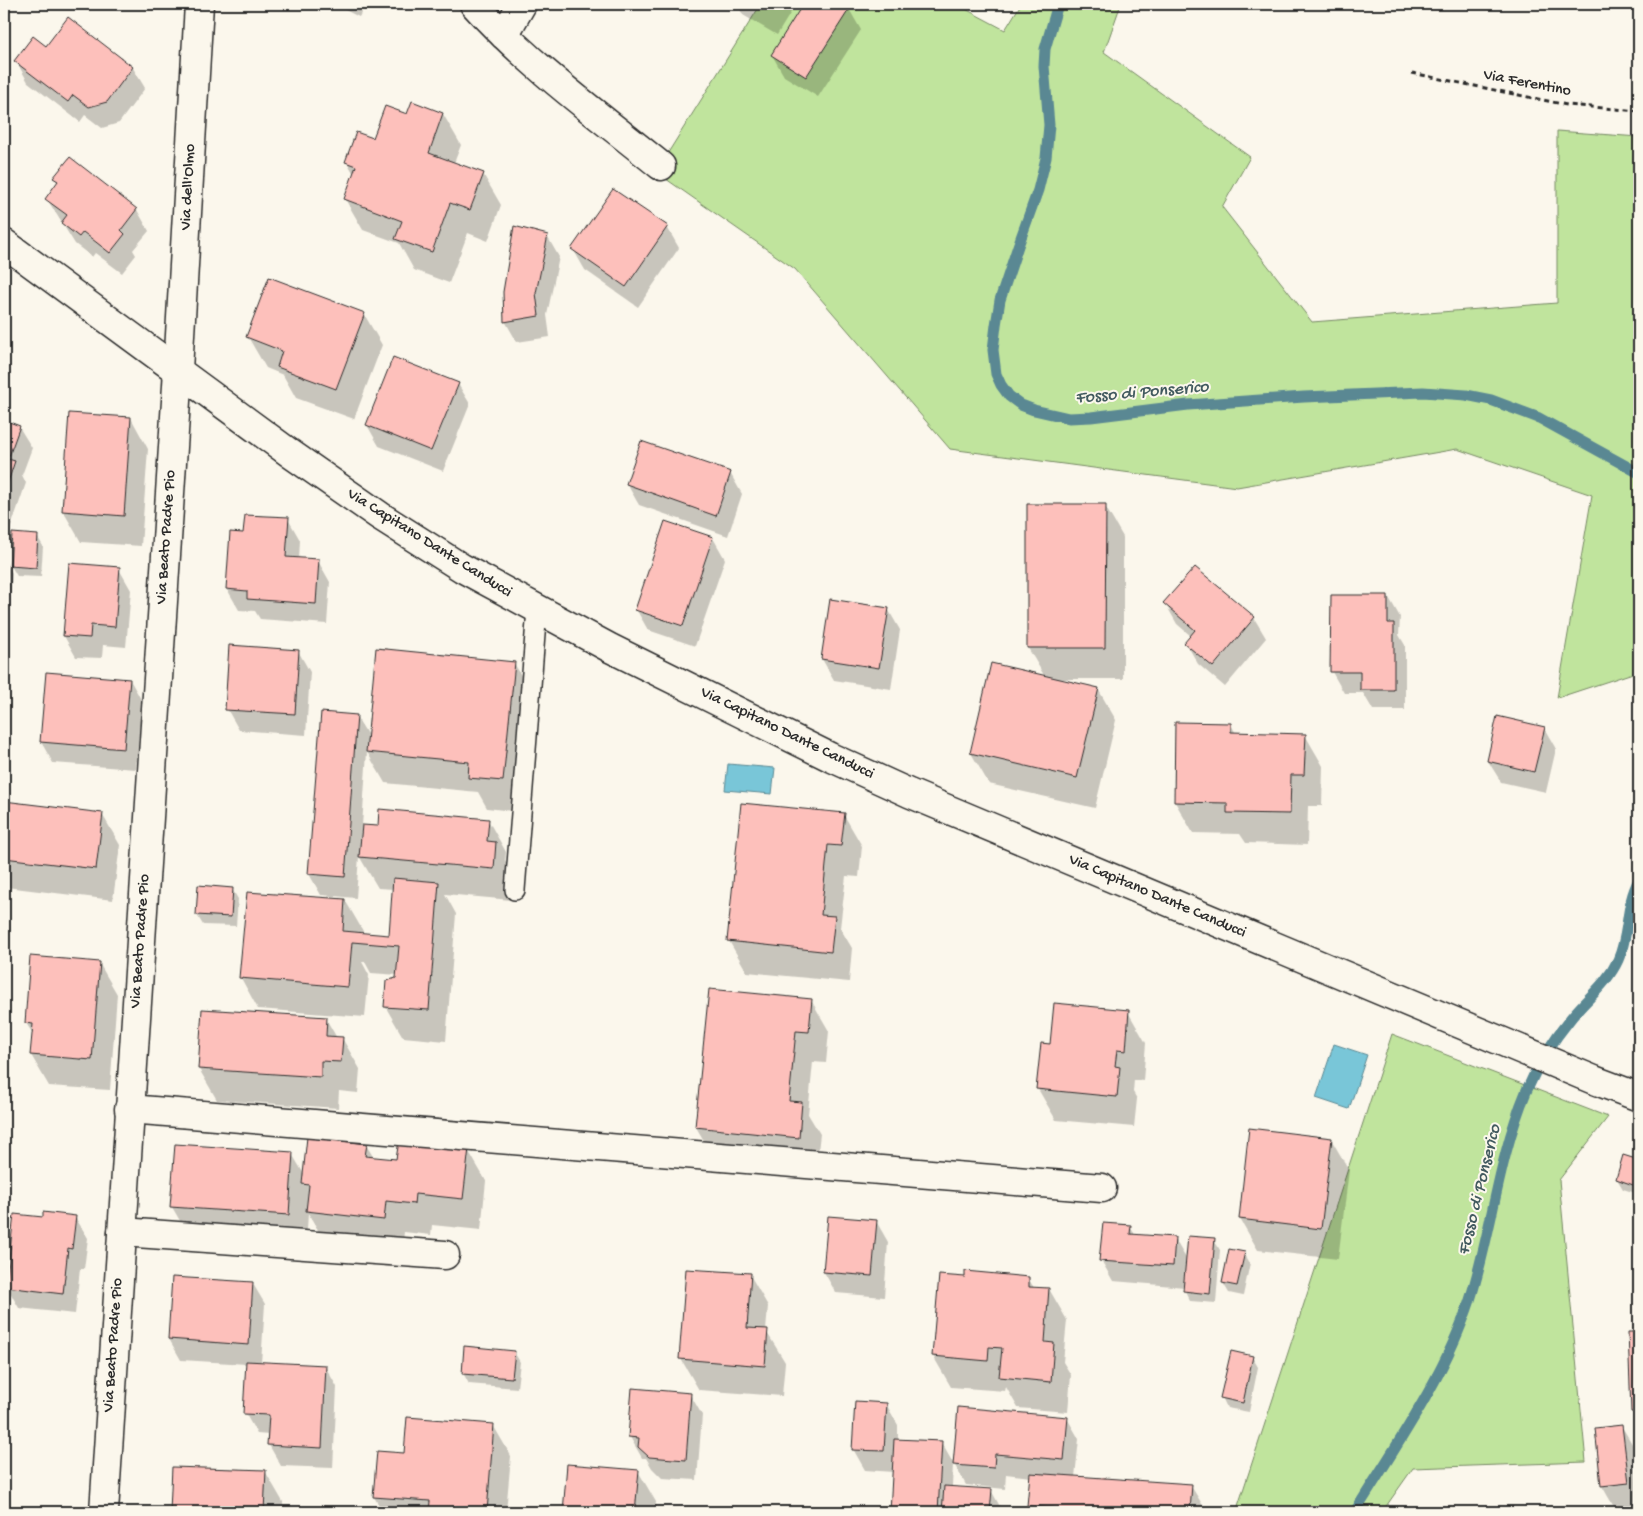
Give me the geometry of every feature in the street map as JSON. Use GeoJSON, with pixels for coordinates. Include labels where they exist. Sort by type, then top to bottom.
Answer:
{"type":"FeatureCollection","features":[{"type":"Feature","properties":{"kind":"street","name":"Via dell'Olmo"},"geometry":{"type":"LineString","coordinates":[[178,370],[199,4]]}},
{"type":"Feature","properties":{"kind":"street"},"geometry":{"type":"LineString","coordinates":[[474,4],[504,35],[546,73],[661,166]]}},
{"type":"Feature","properties":{"kind":"street"},"geometry":{"type":"LineString","coordinates":[[504,35],[522,4]]}},
{"type":"Feature","properties":{"kind":"street","name":"Via Capitano Dante Canducci"},"geometry":{"type":"LineString","coordinates":[[4,243],[290,454],[380,516],[462,568],[610,648],[808,746],[901,789],[1519,1049],[1639,1097]]}},
{"type":"Feature","properties":{"kind":"street","name":"Via Beato Padre Pio"},"geometry":{"type":"LineString","coordinates":[[104,1512],[178,370]]}},
{"type":"Feature","properties":{"kind":"street"},"geometry":{"type":"LineString","coordinates":[[129,1109],[1102,1188]]}},
{"type":"Feature","properties":{"kind":"street"},"geometry":{"type":"LineString","coordinates":[[122,1232],[445,1255]]}},
{"type":"Feature","properties":{"kind":"lane"},"geometry":{"type":"LineString","coordinates":[[515,890],[537,609]]}},
{"type":"Feature","properties":{"kind":"path","name":"Via Ferentino"},"geometry":{"type":"LineString","coordinates":[[1412,73],[1567,106],[1639,110]]}},
{"type":"Feature","properties":{"kind":"green space"},"geometry":{"type":"Polygon","coordinates":[[[761,4],[956,4],[1005,30],[1021,4],[1121,4],[1104,52],[1250,157],[1222,207],[1312,322],[1557,303],[1557,131],[1639,137],[1639,671],[1557,698],[1592,495],[1457,449],[1237,487],[950,449],[795,269],[656,172],[761,4]]]}},
{"type":"Feature","properties":{"kind":"green space"},"geometry":{"type":"Polygon","coordinates":[[[1392,1034],[1608,1117],[1559,1180],[1586,1462],[1413,1468],[1382,1512],[1236,1512],[1392,1034]]]}},
{"type":"Feature","properties":{"kind":"water"},"geometry":{"type":"Polygon","coordinates":[[[728,764],[775,768],[772,794],[725,790],[728,764]]]}},
{"type":"Feature","properties":{"kind":"water"},"geometry":{"type":"Polygon","coordinates":[[[1334,1044],[1367,1055],[1349,1109],[1316,1098],[1334,1044]]]}},
{"type":"Feature","properties":{"kind":"building"},"geometry":{"type":"Polygon","coordinates":[[[803,4],[842,4],[850,8],[806,77],[771,55],[803,4]]]}},
{"type":"Feature","properties":{"kind":"building"},"geometry":{"type":"Polygon","coordinates":[[[68,17],[133,67],[107,102],[89,107],[73,95],[68,102],[14,61],[33,36],[46,46],[68,17]]]}},
{"type":"Feature","properties":{"kind":"building"},"geometry":{"type":"Polygon","coordinates":[[[412,101],[443,113],[429,153],[484,173],[470,210],[450,203],[432,252],[395,239],[402,221],[344,199],[356,166],[345,162],[356,132],[373,138],[385,106],[407,114],[412,101]]]}},
{"type":"Feature","properties":{"kind":"building"},"geometry":{"type":"Polygon","coordinates":[[[70,157],[137,209],[121,230],[125,234],[110,253],[83,232],[79,237],[61,223],[67,215],[45,199],[58,181],[53,178],[70,157]]]}},
{"type":"Feature","properties":{"kind":"building"},"geometry":{"type":"Polygon","coordinates":[[[613,189],[668,226],[626,287],[571,249],[613,189]]]}},
{"type":"Feature","properties":{"kind":"building"},"geometry":{"type":"Polygon","coordinates":[[[514,226],[548,235],[536,293],[539,316],[504,322],[503,292],[514,226]]]}},
{"type":"Feature","properties":{"kind":"building"},"geometry":{"type":"Polygon","coordinates":[[[269,277],[365,313],[336,389],[277,367],[282,351],[246,337],[269,277]]]}},
{"type":"Feature","properties":{"kind":"building"},"geometry":{"type":"Polygon","coordinates":[[[393,357],[459,383],[431,451],[366,425],[393,357]]]}},
{"type":"Feature","properties":{"kind":"building"},"geometry":{"type":"Polygon","coordinates":[[[69,413],[131,417],[124,516],[62,511],[69,413]]]}},
{"type":"Feature","properties":{"kind":"building"},"geometry":{"type":"Polygon","coordinates":[[[4,420],[20,426],[8,459],[15,461],[4,494],[4,420]]]}},
{"type":"Feature","properties":{"kind":"building"},"geometry":{"type":"Polygon","coordinates":[[[641,441],[731,472],[716,516],[626,484],[641,441]]]}},
{"type":"Feature","properties":{"kind":"building"},"geometry":{"type":"Polygon","coordinates":[[[1027,504],[1106,504],[1105,648],[1027,648],[1027,504]]]}},
{"type":"Feature","properties":{"kind":"building"},"geometry":{"type":"Polygon","coordinates":[[[245,515],[289,517],[286,557],[319,559],[316,604],[247,599],[247,591],[226,589],[230,532],[243,533],[245,515]]]}},
{"type":"Feature","properties":{"kind":"building"},"geometry":{"type":"Polygon","coordinates":[[[665,521],[713,537],[683,626],[635,610],[665,521]]]}},
{"type":"Feature","properties":{"kind":"building"},"geometry":{"type":"Polygon","coordinates":[[[12,533],[38,535],[36,568],[10,566],[12,533]]]}},
{"type":"Feature","properties":{"kind":"building"},"geometry":{"type":"Polygon","coordinates":[[[69,563],[120,567],[115,627],[91,625],[90,638],[63,636],[69,563]]]}},
{"type":"Feature","properties":{"kind":"building"},"geometry":{"type":"Polygon","coordinates":[[[1195,567],[1255,617],[1213,667],[1184,643],[1195,630],[1163,603],[1195,567]]]}},
{"type":"Feature","properties":{"kind":"building"},"geometry":{"type":"Polygon","coordinates":[[[1331,595],[1388,595],[1388,623],[1394,623],[1394,690],[1360,690],[1360,672],[1330,672],[1331,595]]]}},
{"type":"Feature","properties":{"kind":"building"},"geometry":{"type":"Polygon","coordinates":[[[830,599],[889,608],[879,668],[821,659],[830,599]]]}},
{"type":"Feature","properties":{"kind":"building"},"geometry":{"type":"Polygon","coordinates":[[[229,645],[299,650],[295,714],[225,710],[229,645]]]}},
{"type":"Feature","properties":{"kind":"building"},"geometry":{"type":"Polygon","coordinates":[[[376,648],[515,662],[503,781],[468,778],[469,762],[366,752],[376,648]]]}},
{"type":"Feature","properties":{"kind":"building"},"geometry":{"type":"Polygon","coordinates":[[[991,663],[1099,688],[1077,778],[970,753],[991,663]]]}},
{"type":"Feature","properties":{"kind":"building"},"geometry":{"type":"Polygon","coordinates":[[[46,672],[130,679],[124,749],[40,742],[46,672]]]}},
{"type":"Feature","properties":{"kind":"building"},"geometry":{"type":"Polygon","coordinates":[[[321,712],[357,715],[345,877],[308,874],[321,712]]]}},
{"type":"Feature","properties":{"kind":"building"},"geometry":{"type":"Polygon","coordinates":[[[1497,716],[1545,727],[1534,772],[1487,761],[1497,716]]]}},
{"type":"Feature","properties":{"kind":"building"},"geometry":{"type":"Polygon","coordinates":[[[1175,722],[1231,723],[1231,732],[1306,734],[1304,775],[1291,775],[1290,814],[1227,813],[1227,803],[1174,802],[1175,722]]]}},
{"type":"Feature","properties":{"kind":"building"},"geometry":{"type":"Polygon","coordinates":[[[4,801],[103,813],[96,869],[4,858],[4,801]]]}},
{"type":"Feature","properties":{"kind":"building"},"geometry":{"type":"Polygon","coordinates":[[[741,803],[845,813],[841,846],[828,845],[821,915],[835,916],[831,952],[727,941],[741,803]]]}},
{"type":"Feature","properties":{"kind":"building"},"geometry":{"type":"Polygon","coordinates":[[[379,809],[489,819],[487,841],[496,842],[494,869],[359,857],[362,825],[378,826],[379,809]]]}},
{"type":"Feature","properties":{"kind":"building"},"geometry":{"type":"Polygon","coordinates":[[[393,878],[439,882],[429,1010],[384,1007],[386,981],[396,978],[399,946],[352,942],[348,987],[239,978],[247,892],[345,899],[343,931],[389,935],[393,878]]]}},
{"type":"Feature","properties":{"kind":"building"},"geometry":{"type":"Polygon","coordinates":[[[198,885],[233,888],[231,917],[196,915],[198,885]]]}},
{"type":"Feature","properties":{"kind":"building"},"geometry":{"type":"Polygon","coordinates":[[[30,956],[100,962],[92,1060],[30,1055],[33,1024],[25,1023],[30,956]]]}},
{"type":"Feature","properties":{"kind":"building"},"geometry":{"type":"Polygon","coordinates":[[[709,989],[812,999],[809,1032],[796,1031],[789,1101],[802,1102],[799,1138],[695,1127],[709,989]]]}},
{"type":"Feature","properties":{"kind":"building"},"geometry":{"type":"Polygon","coordinates":[[[1054,1003],[1129,1010],[1126,1051],[1117,1050],[1115,1066],[1120,1067],[1117,1097],[1036,1089],[1041,1043],[1050,1044],[1054,1003]]]}},
{"type":"Feature","properties":{"kind":"building"},"geometry":{"type":"Polygon","coordinates":[[[202,1009],[327,1017],[326,1036],[343,1037],[341,1062],[321,1061],[321,1077],[198,1069],[202,1009]]]}},
{"type":"Feature","properties":{"kind":"building"},"geometry":{"type":"Polygon","coordinates":[[[1249,1128],[1332,1138],[1321,1229],[1239,1219],[1249,1128]]]}},
{"type":"Feature","properties":{"kind":"building"},"geometry":{"type":"Polygon","coordinates":[[[307,1137],[367,1144],[365,1156],[396,1159],[399,1141],[469,1148],[463,1199],[415,1194],[414,1204],[386,1201],[384,1220],[306,1211],[309,1185],[302,1184],[307,1137]]]}},
{"type":"Feature","properties":{"kind":"building"},"geometry":{"type":"Polygon","coordinates":[[[175,1144],[293,1152],[289,1215],[170,1207],[175,1144]]]}},
{"type":"Feature","properties":{"kind":"building"},"geometry":{"type":"Polygon","coordinates":[[[1623,1155],[1639,1160],[1639,1187],[1616,1179],[1623,1155]]]}},
{"type":"Feature","properties":{"kind":"building"},"geometry":{"type":"Polygon","coordinates":[[[43,1212],[76,1216],[72,1249],[68,1248],[63,1294],[6,1287],[14,1214],[43,1217],[43,1212]]]}},
{"type":"Feature","properties":{"kind":"building"},"geometry":{"type":"Polygon","coordinates":[[[828,1216],[877,1220],[872,1276],[823,1272],[828,1216]]]}},
{"type":"Feature","properties":{"kind":"building"},"geometry":{"type":"Polygon","coordinates":[[[1103,1223],[1131,1225],[1130,1234],[1175,1237],[1173,1266],[1099,1261],[1103,1223]]]}},
{"type":"Feature","properties":{"kind":"building"},"geometry":{"type":"Polygon","coordinates":[[[1188,1236],[1215,1238],[1210,1294],[1183,1291],[1188,1236]]]}},
{"type":"Feature","properties":{"kind":"building"},"geometry":{"type":"Polygon","coordinates":[[[1229,1249],[1245,1252],[1237,1286],[1222,1283],[1229,1249]]]}},
{"type":"Feature","properties":{"kind":"building"},"geometry":{"type":"Polygon","coordinates":[[[686,1269],[751,1273],[747,1328],[768,1329],[765,1366],[679,1359],[686,1269]]]}},
{"type":"Feature","properties":{"kind":"building"},"geometry":{"type":"Polygon","coordinates":[[[965,1271],[1029,1277],[1029,1287],[1049,1288],[1045,1342],[1054,1343],[1051,1382],[999,1377],[1002,1348],[989,1347],[988,1361],[932,1356],[939,1275],[965,1277],[965,1271]]]}},
{"type":"Feature","properties":{"kind":"building"},"geometry":{"type":"Polygon","coordinates":[[[172,1277],[253,1282],[249,1345],[168,1339],[172,1277]]]}},
{"type":"Feature","properties":{"kind":"building"},"geometry":{"type":"Polygon","coordinates":[[[1628,1332],[1639,1332],[1639,1412],[1631,1412],[1628,1332]]]}},
{"type":"Feature","properties":{"kind":"building"},"geometry":{"type":"Polygon","coordinates":[[[464,1346],[515,1351],[512,1378],[462,1374],[464,1346]]]}},
{"type":"Feature","properties":{"kind":"building"},"geometry":{"type":"Polygon","coordinates":[[[1231,1351],[1253,1356],[1243,1403],[1220,1398],[1231,1351]]]}},
{"type":"Feature","properties":{"kind":"building"},"geometry":{"type":"Polygon","coordinates":[[[246,1361],[326,1365],[322,1448],[267,1445],[269,1415],[243,1414],[246,1361]]]}},
{"type":"Feature","properties":{"kind":"building"},"geometry":{"type":"Polygon","coordinates":[[[632,1388],[691,1393],[686,1460],[649,1457],[638,1447],[639,1438],[628,1437],[632,1388]]]}},
{"type":"Feature","properties":{"kind":"building"},"geometry":{"type":"Polygon","coordinates":[[[855,1401],[887,1403],[884,1451],[852,1450],[855,1401]]]}},
{"type":"Feature","properties":{"kind":"building"},"geometry":{"type":"Polygon","coordinates":[[[958,1407],[1068,1417],[1064,1460],[995,1454],[994,1468],[953,1465],[958,1407]]]}},
{"type":"Feature","properties":{"kind":"building"},"geometry":{"type":"Polygon","coordinates":[[[407,1417],[494,1424],[487,1512],[429,1512],[430,1501],[373,1497],[377,1451],[404,1453],[407,1417]]]}},
{"type":"Feature","properties":{"kind":"building"},"geometry":{"type":"Polygon","coordinates":[[[1622,1425],[1629,1483],[1601,1486],[1595,1428],[1622,1425]]]}},
{"type":"Feature","properties":{"kind":"building"},"geometry":{"type":"Polygon","coordinates":[[[894,1439],[942,1441],[938,1512],[890,1512],[894,1439]]]}},
{"type":"Feature","properties":{"kind":"building"},"geometry":{"type":"Polygon","coordinates":[[[567,1464],[639,1470],[635,1512],[563,1512],[567,1464]]]}},
{"type":"Feature","properties":{"kind":"building"},"geometry":{"type":"Polygon","coordinates":[[[172,1467],[266,1470],[264,1512],[170,1512],[172,1467]]]}},
{"type":"Feature","properties":{"kind":"building"},"geometry":{"type":"Polygon","coordinates":[[[1030,1473],[1192,1484],[1190,1512],[1054,1512],[1054,1508],[1027,1506],[1030,1473]]]}},
{"type":"Feature","properties":{"kind":"building"},"geometry":{"type":"Polygon","coordinates":[[[944,1486],[992,1489],[990,1512],[942,1512],[944,1486]]]}},
{"type":"Feature","properties":{"kind":"waterway","name":"Fosso di Ponserico"},"geometry":{"type":"LineString","coordinates":[[1058,4],[1045,49],[1044,66],[1049,125],[1046,158],[1038,190],[1000,300],[996,325],[993,350],[996,374],[1009,396],[1021,405],[1034,410],[1069,418],[1188,405],[1304,397],[1423,392],[1466,395],[1491,400],[1539,418],[1639,473]]}},
{"type":"Feature","properties":{"kind":"waterway","name":"Fosso di Ponserico"},"geometry":{"type":"LineString","coordinates":[[1355,1512],[1434,1383],[1460,1328],[1478,1274],[1516,1117],[1530,1082],[1558,1035],[1577,1011],[1603,984],[1618,960],[1622,950],[1632,899],[1639,880]]}}]}
